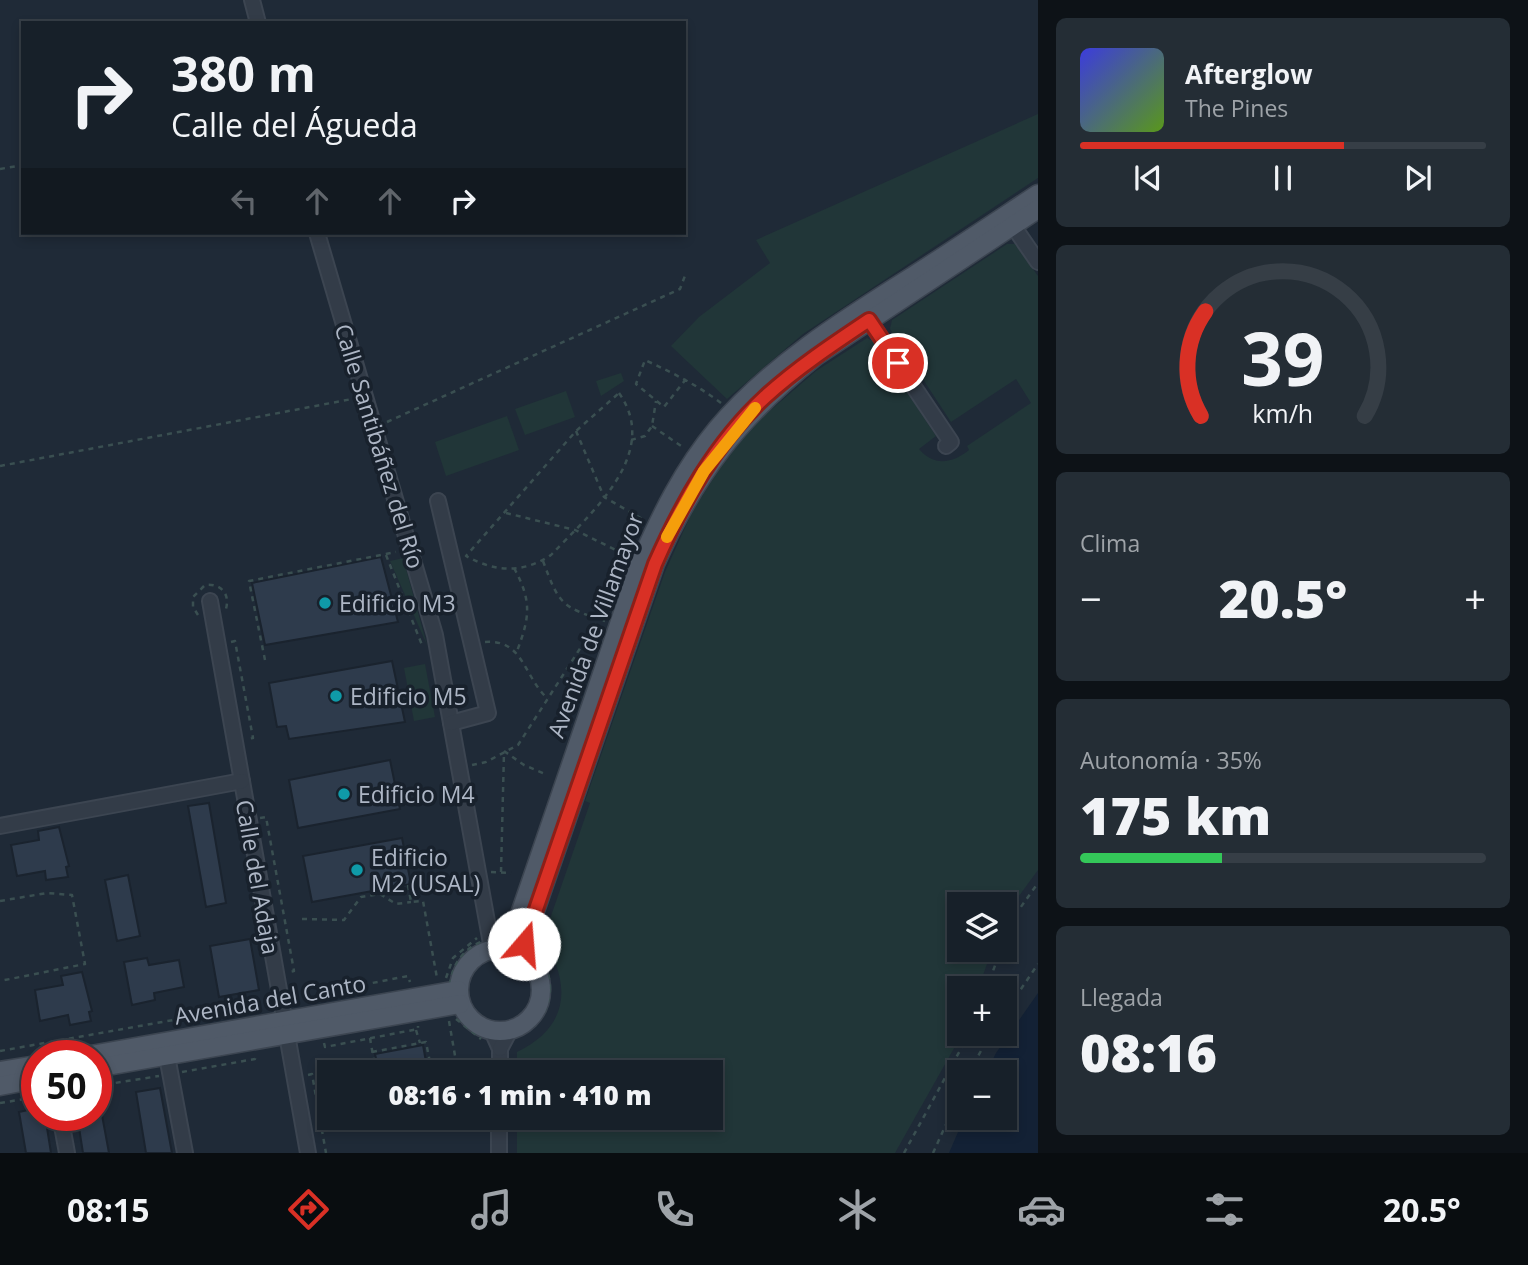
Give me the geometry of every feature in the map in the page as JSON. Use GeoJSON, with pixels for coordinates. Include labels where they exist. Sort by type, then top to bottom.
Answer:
{"type":"FeatureCollection","features":[{"type":"Feature","properties":{"kind":"main road","name":"Avenida de Villamayor"},"geometry":{"type":"LineString","coordinates":[[509,941],[655,564],[678,513],[730,437],[763,399],[865,314],[1009,220],[1038,194]]}},
{"type":"Feature","properties":{"kind":"main road","name":"Avenida de Villamayor"},"geometry":{"type":"LineString","coordinates":[[1009,220],[1038,209]]}},
{"type":"Feature","properties":{"kind":"main road"},"geometry":{"type":"LineString","coordinates":[[509,941],[537,972],[541,997],[530,1018],[499,1038],[473,1021],[451,1000],[472,959],[509,941]]}},
{"type":"Feature","properties":{"kind":"main road","name":"Avenida del Canto"},"geometry":{"type":"LineString","coordinates":[[112,1052],[285,1028],[451,1000]]}},
{"type":"Feature","properties":{"kind":"main road","name":"Avenida del Canto"},"geometry":{"type":"LineString","coordinates":[[112,1065],[167,1056],[285,1028]]}},
{"type":"Feature","properties":{"kind":"main road"},"geometry":{"type":"LineString","coordinates":[[0,1071],[21,1068]]}},
{"type":"Feature","properties":{"kind":"main road"},"geometry":{"type":"LineString","coordinates":[[0,1086],[21,1082]]}},
{"type":"Feature","properties":{"kind":"street"},"geometry":{"type":"LineString","coordinates":[[253,0],[258,21]]}},
{"type":"Feature","properties":{"kind":"street"},"geometry":{"type":"LineString","coordinates":[[1009,220],[1038,262]]}},
{"type":"Feature","properties":{"kind":"street","name":"Calle Santibáñez del Río"},"geometry":{"type":"LineString","coordinates":[[318,235],[435,635],[451,723],[509,941]]}},
{"type":"Feature","properties":{"kind":"street"},"geometry":{"type":"LineString","coordinates":[[865,314],[951,442],[946,446]]}},
{"type":"Feature","properties":{"kind":"street"},"geometry":{"type":"LineString","coordinates":[[438,501],[488,713],[451,723]]}},
{"type":"Feature","properties":{"kind":"street","name":"Calle del Adaja"},"geometry":{"type":"LineString","coordinates":[[210,601],[308,1153]]}},
{"type":"Feature","properties":{"kind":"street"},"geometry":{"type":"LineString","coordinates":[[0,827],[242,781]]}},
{"type":"Feature","properties":{"kind":"street"},"geometry":{"type":"LineString","coordinates":[[499,1038],[500,1060]]}},
{"type":"Feature","properties":{"kind":"street"},"geometry":{"type":"LineString","coordinates":[[167,1056],[185,1153]]}},
{"type":"Feature","properties":{"kind":"street"},"geometry":{"type":"LineString","coordinates":[[499,1130],[499,1153]]}},
{"type":"Feature","properties":{"kind":"street"},"geometry":{"type":"LineString","coordinates":[[63,1131],[67,1153]]}},
{"type":"Feature","properties":{"kind":"path"},"geometry":{"type":"LineString","coordinates":[[0,169],[21,165]]}},
{"type":"Feature","properties":{"kind":"path"},"geometry":{"type":"LineString","coordinates":[[375,428],[680,289],[686,273]]}},
{"type":"Feature","properties":{"kind":"path"},"geometry":{"type":"LineString","coordinates":[[686,379],[664,407],[636,384],[645,360],[686,379],[724,405]]}},
{"type":"Feature","properties":{"kind":"path"},"geometry":{"type":"LineString","coordinates":[[619,393],[629,408],[631,440],[622,475],[575,530],[542,561],[514,568],[492,569],[466,556],[576,431],[619,393]]}},
{"type":"Feature","properties":{"kind":"path"},"geometry":{"type":"LineString","coordinates":[[0,466],[366,397]]}},
{"type":"Feature","properties":{"kind":"path"},"geometry":{"type":"LineString","coordinates":[[631,440],[645,436],[652,426],[656,401]]}},
{"type":"Feature","properties":{"kind":"path"},"geometry":{"type":"LineString","coordinates":[[652,426],[688,451]]}},
{"type":"Feature","properties":{"kind":"path"},"geometry":{"type":"LineString","coordinates":[[576,431],[604,497],[646,521]]}},
{"type":"Feature","properties":{"kind":"path"},"geometry":{"type":"LineString","coordinates":[[505,512],[575,530],[631,558]]}},
{"type":"Feature","properties":{"kind":"path"},"geometry":{"type":"LineString","coordinates":[[265,660],[250,581],[403,551]]}},
{"type":"Feature","properties":{"kind":"path"},"geometry":{"type":"LineString","coordinates":[[386,555],[427,655]]}},
{"type":"Feature","properties":{"kind":"path"},"geometry":{"type":"LineString","coordinates":[[542,561],[555,593],[570,610],[608,622]]}},
{"type":"Feature","properties":{"kind":"path"},"geometry":{"type":"LineString","coordinates":[[514,568],[528,597],[526,626],[517,651]]}},
{"type":"Feature","properties":{"kind":"path"},"geometry":{"type":"LineString","coordinates":[[205,619],[194,611],[193,597],[199,589],[211,584],[224,590],[227,597],[226,609],[221,618]]}},
{"type":"Feature","properties":{"kind":"path"},"geometry":{"type":"LineString","coordinates":[[468,766],[486,762],[518,745],[599,619]]}},
{"type":"Feature","properties":{"kind":"path"},"geometry":{"type":"LineString","coordinates":[[472,645],[500,640],[517,651],[536,688],[548,699]]}},
{"type":"Feature","properties":{"kind":"path"},"geometry":{"type":"LineString","coordinates":[[225,643],[235,641],[253,738],[243,740]]}},
{"type":"Feature","properties":{"kind":"path"},"geometry":{"type":"LineString","coordinates":[[504,751],[524,765],[545,774]]}},
{"type":"Feature","properties":{"kind":"path"},"geometry":{"type":"LineString","coordinates":[[501,872],[504,751]]}},
{"type":"Feature","properties":{"kind":"path"},"geometry":{"type":"LineString","coordinates":[[257,819],[266,817],[294,971],[284,972],[286,982]]}},
{"type":"Feature","properties":{"kind":"path"},"geometry":{"type":"LineString","coordinates":[[488,872],[510,873]]}},
{"type":"Feature","properties":{"kind":"path"},"geometry":{"type":"LineString","coordinates":[[1017,913],[1038,883]]}},
{"type":"Feature","properties":{"kind":"path"},"geometry":{"type":"LineString","coordinates":[[408,885],[411,902]]}},
{"type":"Feature","properties":{"kind":"path"},"geometry":{"type":"LineString","coordinates":[[0,901],[47,893],[72,895],[85,964],[0,981]]}},
{"type":"Feature","properties":{"kind":"path"},"geometry":{"type":"LineString","coordinates":[[302,919],[344,920],[361,897],[373,894],[380,894],[396,904],[423,901],[451,1000],[472,1035],[499,1038],[517,1035],[535,1024],[547,1006],[548,974],[509,941],[473,945],[460,958],[452,975],[451,1000],[457,1060]]}},
{"type":"Feature","properties":{"kind":"path"},"geometry":{"type":"LineString","coordinates":[[451,1000],[446,979],[453,958],[509,941]]}},
{"type":"Feature","properties":{"kind":"path"},"geometry":{"type":"LineString","coordinates":[[1017,995],[1038,964]]}},
{"type":"Feature","properties":{"kind":"path"},"geometry":{"type":"LineString","coordinates":[[317,1003],[323,1002],[321,993],[408,976],[410,986],[419,985]]}},
{"type":"Feature","properties":{"kind":"path"},"geometry":{"type":"LineString","coordinates":[[428,983],[451,1000],[472,1030],[499,1038]]}},
{"type":"Feature","properties":{"kind":"path"},"geometry":{"type":"LineString","coordinates":[[0,1051],[246,1007],[248,1017],[256,1015]]}},
{"type":"Feature","properties":{"kind":"path"},"geometry":{"type":"LineString","coordinates":[[416,1021],[420,1043]]}},
{"type":"Feature","properties":{"kind":"path"},"geometry":{"type":"LineString","coordinates":[[324,1037],[325,1047],[416,1030]]}},
{"type":"Feature","properties":{"kind":"path"},"geometry":{"type":"LineString","coordinates":[[370,1038],[374,1060]]}},
{"type":"Feature","properties":{"kind":"path"},"geometry":{"type":"LineString","coordinates":[[372,1052],[426,1042],[429,1060]]}},
{"type":"Feature","properties":{"kind":"path"},"geometry":{"type":"LineString","coordinates":[[904,1153],[962,1046]]}},
{"type":"Feature","properties":{"kind":"path"},"geometry":{"type":"LineString","coordinates":[[175,1073],[256,1059],[254,1049]]}},
{"type":"Feature","properties":{"kind":"path"},"geometry":{"type":"LineString","coordinates":[[112,1083],[166,1074]]}},
{"type":"Feature","properties":{"kind":"path"},"geometry":{"type":"LineString","coordinates":[[302,1076],[312,1074],[317,1098]]}},
{"type":"Feature","properties":{"kind":"path"},"geometry":{"type":"LineString","coordinates":[[0,1103],[21,1100]]}},
{"type":"Feature","properties":{"kind":"path"},"geometry":{"type":"LineString","coordinates":[[933,1153],[947,1122]]}},
{"type":"Feature","properties":{"kind":"path"},"geometry":{"type":"LineString","coordinates":[[322,1130],[326,1153]]}},
{"type":"Feature","properties":{"kind":"green space"},"geometry":{"type":"Polygon","coordinates":[[[1038,114],[1038,178],[803,334],[727,399],[671,346],[699,317],[770,263],[756,240],[1038,114]]]}},
{"type":"Feature","properties":{"kind":"green space"},"geometry":{"type":"Polygon","coordinates":[[[1007,244],[1015,244],[1038,276],[1038,870],[1017,899],[1017,892],[947,892],[947,962],[988,962],[983,976],[947,976],[947,1046],[955,1046],[895,1153],[517,1153],[517,1130],[723,1130],[723,1060],[517,1060],[517,1052],[534,1042],[556,1017],[561,988],[552,956],[543,939],[590,803],[585,801],[665,572],[692,512],[725,460],[759,420],[816,371],[867,338],[873,341],[936,436],[919,449],[931,459],[944,461],[957,458],[969,450],[967,446],[1031,403],[1016,379],[951,422],[890,329],[892,320],[1007,244]]]}},
{"type":"Feature","properties":{"kind":"green space"},"geometry":{"type":"Polygon","coordinates":[[[621,373],[624,381],[601,396],[596,381],[621,373]]]}},
{"type":"Feature","properties":{"kind":"green space"},"geometry":{"type":"Polygon","coordinates":[[[566,391],[575,417],[525,435],[515,409],[566,391]]]}},
{"type":"Feature","properties":{"kind":"green space"},"geometry":{"type":"Polygon","coordinates":[[[507,416],[519,450],[446,476],[435,442],[507,416]]]}},
{"type":"Feature","properties":{"kind":"green space"},"geometry":{"type":"Polygon","coordinates":[[[403,558],[427,645],[390,561],[403,558]]]}},
{"type":"Feature","properties":{"kind":"green space"},"geometry":{"type":"Polygon","coordinates":[[[425,664],[435,717],[414,721],[404,668],[425,664]]]}},
{"type":"Feature","properties":{"kind":"water"},"geometry":{"type":"Polygon","coordinates":[[[1038,993],[1038,1153],[949,1153],[959,1130],[1017,1130],[1017,1060],[992,1060],[1001,1046],[1017,1046],[1017,1023],[1038,993]]]}},
{"type":"Feature","properties":{"kind":"building","name":"Edificio M3"},"geometry":{"type":"Polygon","coordinates":[[[381,557],[398,622],[265,645],[252,583],[381,557]]]}},
{"type":"Feature","properties":{"kind":"building","name":"Edificio M5"},"geometry":{"type":"Polygon","coordinates":[[[392,661],[405,722],[289,739],[286,726],[277,727],[269,683],[392,661]]]}},
{"type":"Feature","properties":{"kind":"building","name":"Edificio M4"},"geometry":{"type":"Polygon","coordinates":[[[390,760],[400,809],[298,828],[289,780],[390,760]]]}},
{"type":"Feature","properties":{"kind":"building"},"geometry":{"type":"Polygon","coordinates":[[[209,803],[226,903],[206,907],[188,806],[209,803]]]}},
{"type":"Feature","properties":{"kind":"building"},"geometry":{"type":"Polygon","coordinates":[[[59,827],[69,866],[66,867],[68,877],[46,880],[45,871],[17,876],[11,845],[39,840],[38,831],[59,827]]]}},
{"type":"Feature","properties":{"kind":"building","name":"Edificio M2 (USAL)"},"geometry":{"type":"Polygon","coordinates":[[[402,838],[411,884],[312,902],[303,856],[402,838]]]}},
{"type":"Feature","properties":{"kind":"building"},"geometry":{"type":"Polygon","coordinates":[[[128,875],[140,936],[117,941],[105,880],[128,875]]]}},
{"type":"Feature","properties":{"kind":"building"},"geometry":{"type":"Polygon","coordinates":[[[250,939],[259,990],[219,997],[210,946],[250,939]]]}},
{"type":"Feature","properties":{"kind":"building"},"geometry":{"type":"Polygon","coordinates":[[[147,958],[149,965],[179,960],[184,987],[154,993],[155,1000],[132,1005],[124,962],[147,958]]]}},
{"type":"Feature","properties":{"kind":"building"},"geometry":{"type":"Polygon","coordinates":[[[82,972],[92,1011],[89,1012],[91,1021],[70,1025],[68,1015],[40,1021],[35,990],[63,985],[61,976],[82,972]]]}},
{"type":"Feature","properties":{"kind":"building"},"geometry":{"type":"Polygon","coordinates":[[[423,1045],[426,1060],[376,1060],[375,1054],[423,1045]]]}},
{"type":"Feature","properties":{"kind":"building"},"geometry":{"type":"Polygon","coordinates":[[[160,1088],[172,1153],[146,1153],[136,1092],[160,1088]]]}},
{"type":"Feature","properties":{"kind":"building"},"geometry":{"type":"Polygon","coordinates":[[[22,1131],[48,1131],[51,1153],[26,1153],[22,1131]]]}},
{"type":"Feature","properties":{"kind":"building"},"geometry":{"type":"Polygon","coordinates":[[[80,1131],[105,1131],[109,1153],[83,1153],[80,1131]]]}},
{"type":"Feature","properties":{"kind":"slow traffic"},"geometry":{"type":"LineString","coordinates":[[667,537],[678,513],[704,471],[755,408]]}},
{"type":"Feature","properties":{"kind":"place","name":"Edificio M3"},"geometry":{"type":"Point","coordinates":[325,603]}},
{"type":"Feature","properties":{"kind":"place","name":"Edificio M5"},"geometry":{"type":"Point","coordinates":[336,696]}},
{"type":"Feature","properties":{"kind":"place","name":"Edificio M4"},"geometry":{"type":"Point","coordinates":[344,794]}},
{"type":"Feature","properties":{"kind":"place","name":"Edificio M2 (USAL)"},"geometry":{"type":"Point","coordinates":[357,870]}},
{"type":"Feature","properties":{"kind":"route"},"geometry":{"type":"LineString","coordinates":[[524,944],[655,564],[678,513],[704,471],[763,399],[816,356],[869,320],[898,363]]}}]}
